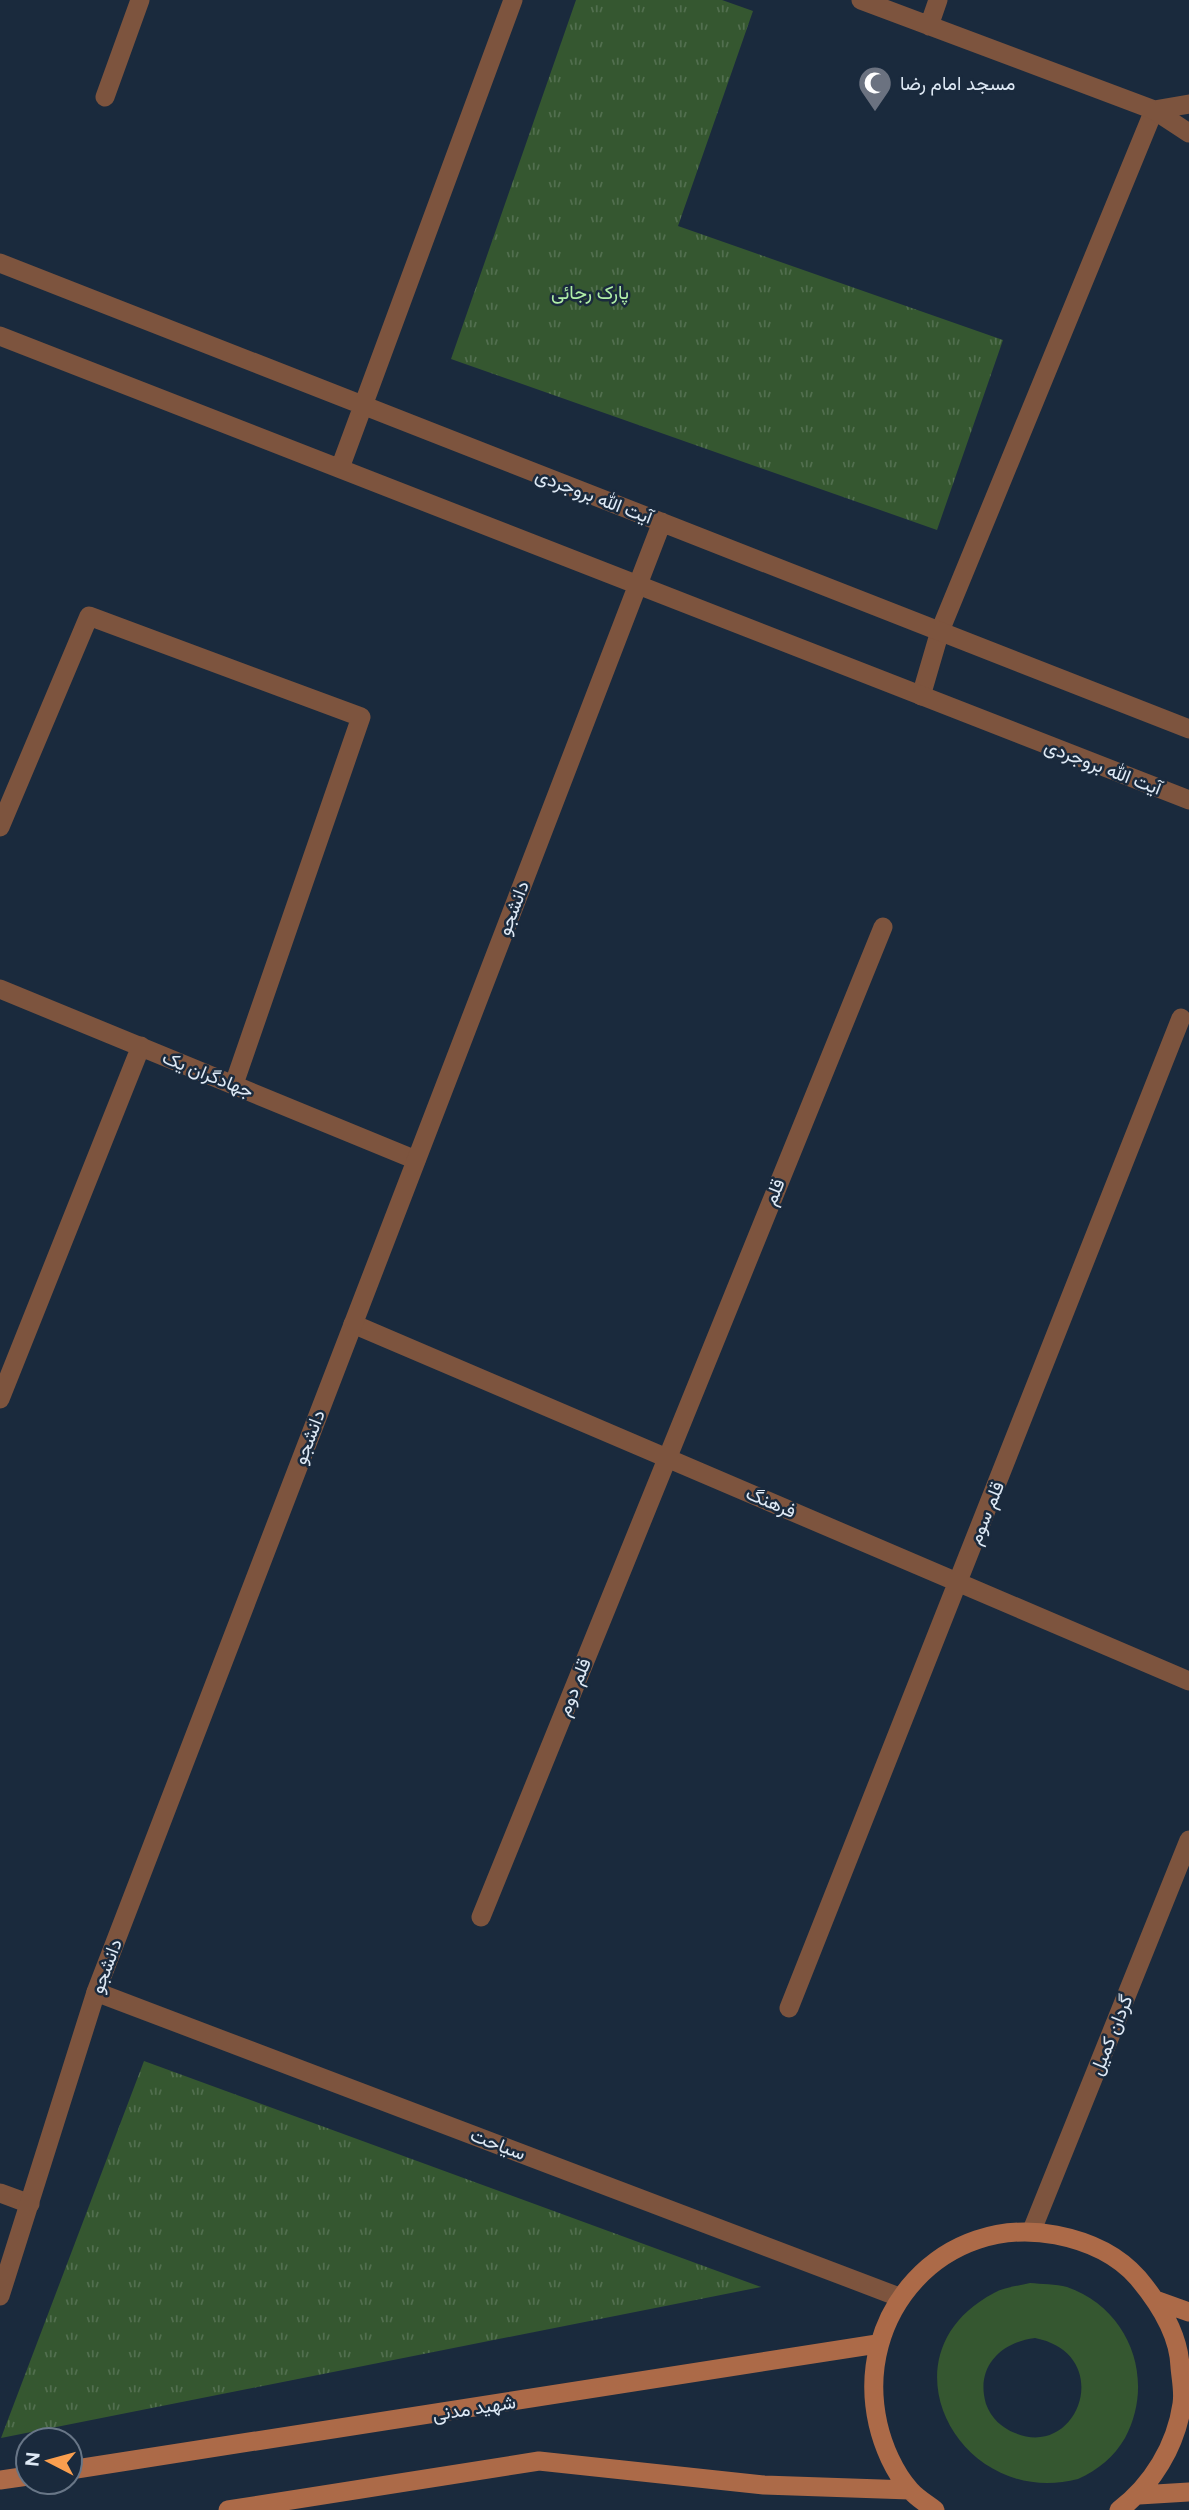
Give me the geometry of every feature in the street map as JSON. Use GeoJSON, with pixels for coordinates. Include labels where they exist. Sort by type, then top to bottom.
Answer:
{"type":"FeatureCollection","features":[{"type":"Feature","properties":{"kind":"main road"},"geometry":{"type":"LineString","coordinates":[[934,2510],[910,2490],[883,2445],[872,2395],[877,2344],[899,2297],[935,2260],[981,2237],[1032,2230],[1082,2240],[1127,2266],[1158,2301],[1180,2352],[1182,2403],[1168,2453],[1139,2496],[1119,2510]]}},
{"type":"Feature","properties":{"kind":"main road"},"geometry":{"type":"LineString","coordinates":[[1158,2301],[1189,2312]]}},
{"type":"Feature","properties":{"kind":"main road","name":"شهید مدنی"},"geometry":{"type":"LineString","coordinates":[[84,2468],[877,2344]]}},
{"type":"Feature","properties":{"kind":"main road"},"geometry":{"type":"LineString","coordinates":[[228,2510],[539,2461],[764,2485],[910,2490]]}},
{"type":"Feature","properties":{"kind":"main road"},"geometry":{"type":"LineString","coordinates":[[1139,2496],[1189,2492]]}},
{"type":"Feature","properties":{"kind":"street"},"geometry":{"type":"LineString","coordinates":[[105,97],[140,0]]}},
{"type":"Feature","properties":{"kind":"street"},"geometry":{"type":"LineString","coordinates":[[340,468],[513,0]]}},
{"type":"Feature","properties":{"kind":"street"},"geometry":{"type":"LineString","coordinates":[[863,0],[1154,110],[1189,133]]}},
{"type":"Feature","properties":{"kind":"street"},"geometry":{"type":"LineString","coordinates":[[929,26],[938,0]]}},
{"type":"Feature","properties":{"kind":"street"},"geometry":{"type":"LineString","coordinates":[[1154,110],[1189,104]]}},
{"type":"Feature","properties":{"kind":"street"},"geometry":{"type":"LineString","coordinates":[[921,696],[940,631],[1154,110]]}},
{"type":"Feature","properties":{"kind":"street","name":"آیت الله بروجردی"},"geometry":{"type":"LineString","coordinates":[[0,263],[1189,729]]}},
{"type":"Feature","properties":{"kind":"street","name":"آیت الله بروجردی"},"geometry":{"type":"LineString","coordinates":[[0,336],[1189,800]]}},
{"type":"Feature","properties":{"kind":"street","name":"دانشجو"},"geometry":{"type":"LineString","coordinates":[[0,2296],[96,1992],[662,522]]}},
{"type":"Feature","properties":{"kind":"street"},"geometry":{"type":"LineString","coordinates":[[0,827],[89,616],[361,717],[234,1084]]}},
{"type":"Feature","properties":{"kind":"street","name":"قلم"},"geometry":{"type":"LineString","coordinates":[[666,1457],[883,927]]}},
{"type":"Feature","properties":{"kind":"street","name":"جهادگران یک"},"geometry":{"type":"LineString","coordinates":[[0,989],[416,1160]]}},
{"type":"Feature","properties":{"kind":"street","name":"قلم سوم"},"geometry":{"type":"LineString","coordinates":[[789,2008],[1181,1018]]}},
{"type":"Feature","properties":{"kind":"street"},"geometry":{"type":"LineString","coordinates":[[0,1399],[141,1046]]}},
{"type":"Feature","properties":{"kind":"street","name":"فرهنگ"},"geometry":{"type":"LineString","coordinates":[[353,1324],[1189,1681]]}},
{"type":"Feature","properties":{"kind":"street","name":"قلم دوم"},"geometry":{"type":"LineString","coordinates":[[481,1917],[666,1457]]}},
{"type":"Feature","properties":{"kind":"street","name":"گردان کمیل"},"geometry":{"type":"LineString","coordinates":[[1032,2230],[1189,1840]]}},
{"type":"Feature","properties":{"kind":"street","name":"سیاحت"},"geometry":{"type":"LineString","coordinates":[[96,1992],[899,2297]]}},
{"type":"Feature","properties":{"kind":"street"},"geometry":{"type":"LineString","coordinates":[[0,2193],[30,2204]]}},
{"type":"Feature","properties":{"kind":"green space","name":"پارک رجائی"},"geometry":{"type":"Polygon","coordinates":[[[576,0],[722,0],[753,11],[678,226],[1003,340],[937,530],[451,359],[576,0]]]}},
{"type":"Feature","properties":{"kind":"green space"},"geometry":{"type":"Polygon","coordinates":[[[144,2061],[761,2287],[61,2426],[14,2426],[14,2435],[1,2438],[144,2061]]]}},
{"type":"Feature","properties":{"kind":"green space"},"geometry":{"type":"Polygon","coordinates":[[[1030,2283],[1063,2286],[1089,2297],[1107,2312],[1121,2329],[1131,2349],[1137,2371],[1138,2393],[1134,2416],[1125,2438],[1105,2462],[1078,2479],[1036,2482],[998,2472],[968,2450],[948,2421],[938,2387],[941,2353],[959,2320],[994,2293],[1030,2283]],[[1035,2338],[1023,2340],[1011,2345],[994,2359],[984,2379],[984,2391],[988,2409],[1001,2425],[1015,2433],[1038,2437],[1057,2432],[1071,2419],[1079,2402],[1081,2382],[1075,2363],[1060,2348],[1035,2338]]]}},
{"type":"Feature","properties":{"kind":"place","name":"مسجد امام رضا"},"geometry":{"type":"Point","coordinates":[875,113]}}]}
